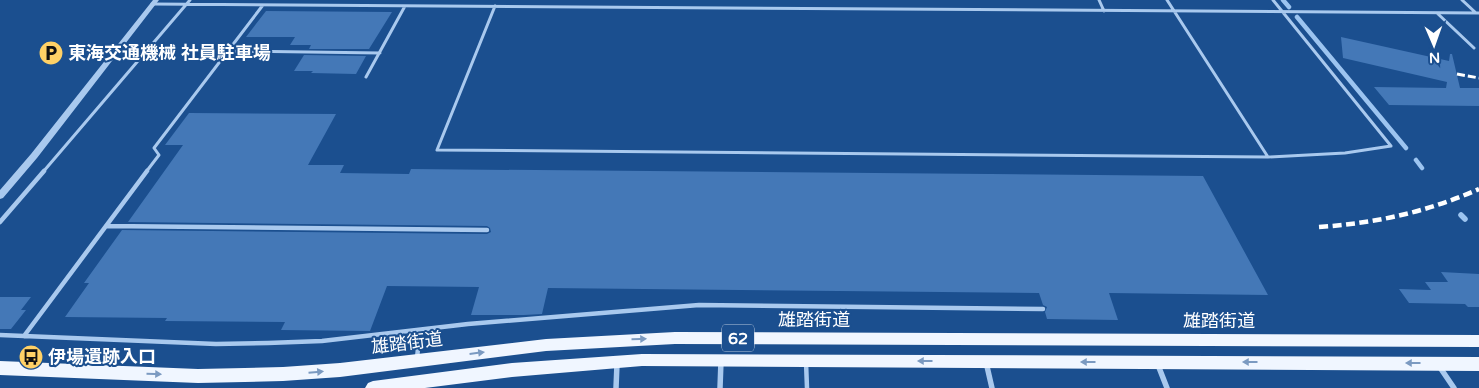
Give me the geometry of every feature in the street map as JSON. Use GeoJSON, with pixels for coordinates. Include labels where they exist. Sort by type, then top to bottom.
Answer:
{"type":"FeatureCollection","features":[{"type":"Feature","properties":{"kind":"main road","name":"雄踏街道"},"geometry":{"type":"LineString","coordinates":[[0,368],[226,376],[312,372],[546,345],[659,339],[1479,341]]}},
{"type":"Feature","properties":{"kind":"main road","name":"62"},"geometry":{"type":"LineString","coordinates":[[373,388],[442,383],[536,368],[617,362],[805,360],[1479,364]]}},
{"type":"Feature","properties":{"kind":"street"},"geometry":{"type":"LineString","coordinates":[[0,196],[154,2]]}},
{"type":"Feature","properties":{"kind":"street"},"geometry":{"type":"LineString","coordinates":[[720,388],[721,360]]}},
{"type":"Feature","properties":{"kind":"street"},"geometry":{"type":"LineString","coordinates":[[986,361],[992,388]]}},
{"type":"Feature","properties":{"kind":"street"},"geometry":{"type":"LineString","coordinates":[[616,388],[617,362]]}},
{"type":"Feature","properties":{"kind":"street"},"geometry":{"type":"LineString","coordinates":[[1157,362],[1167,388]]}},
{"type":"Feature","properties":{"kind":"street"},"geometry":{"type":"LineString","coordinates":[[1438,364],[1454,388]]}},
{"type":"Feature","properties":{"kind":"lane"},"geometry":{"type":"LineString","coordinates":[[0,222],[88,121],[113,87],[190,0]]}},
{"type":"Feature","properties":{"kind":"lane"},"geometry":{"type":"LineString","coordinates":[[1098,0],[1104,11]]}},
{"type":"Feature","properties":{"kind":"lane"},"geometry":{"type":"LineString","coordinates":[[1166,0],[1268,158]]}},
{"type":"Feature","properties":{"kind":"lane"},"geometry":{"type":"LineString","coordinates":[[495,6],[437,150],[1268,158],[1345,153],[1391,146],[1273,0]]}},
{"type":"Feature","properties":{"kind":"lane"},"geometry":{"type":"LineString","coordinates":[[1462,0],[1478,13]]}},
{"type":"Feature","properties":{"kind":"lane"},"geometry":{"type":"LineString","coordinates":[[154,2],[263,5],[1478,13]]}},
{"type":"Feature","properties":{"kind":"lane"},"geometry":{"type":"LineString","coordinates":[[24,336],[159,155],[154,148],[263,5]]}},
{"type":"Feature","properties":{"kind":"lane"},"geometry":{"type":"LineString","coordinates":[[366,77],[405,6]]}},
{"type":"Feature","properties":{"kind":"lane"},"geometry":{"type":"LineString","coordinates":[[1437,13],[1474,48]]}},
{"type":"Feature","properties":{"kind":"lane"},"geometry":{"type":"LineString","coordinates":[[227,51],[380,53]]}},
{"type":"Feature","properties":{"kind":"lane"},"geometry":{"type":"LineString","coordinates":[[106,226],[487,230]]}},
{"type":"Feature","properties":{"kind":"lane"},"geometry":{"type":"LineString","coordinates":[[0,335],[242,344],[322,341],[468,324],[699,305],[1042,309]]}},
{"type":"Feature","properties":{"kind":"lane"},"geometry":{"type":"LineString","coordinates":[[416,361],[420,330]]}},
{"type":"Feature","properties":{"kind":"lane"},"geometry":{"type":"LineString","coordinates":[[805,360],[807,388]]}},
{"type":"Feature","properties":{"kind":"building"},"geometry":{"type":"Polygon","coordinates":[[[266,11],[392,12],[369,49],[309,49],[311,45],[290,45],[295,37],[246,37],[266,11]]]}},
{"type":"Feature","properties":{"kind":"building"},"geometry":{"type":"Polygon","coordinates":[[[1341,37],[1449,61],[1450,54],[1452,54],[1460,88],[1479,88],[1479,106],[1389,105],[1374,87],[1446,88],[1447,82],[1343,58],[1341,37]]]}},
{"type":"Feature","properties":{"kind":"building"},"geometry":{"type":"Polygon","coordinates":[[[304,55],[366,56],[356,74],[294,71],[304,55]]]}},
{"type":"Feature","properties":{"kind":"building"},"geometry":{"type":"Polygon","coordinates":[[[189,113],[336,114],[308,165],[344,165],[340,173],[409,174],[411,169],[1203,176],[1268,295],[1109,293],[1118,320],[1047,319],[1045,312],[1047,307],[1043,305],[1039,293],[548,288],[542,314],[471,315],[479,287],[387,286],[370,331],[281,330],[285,322],[165,321],[167,318],[65,317],[89,283],[84,283],[122,230],[487,234],[491,232],[487,226],[128,222],[183,145],[165,145],[189,113]]]}},
{"type":"Feature","properties":{"kind":"building"},"geometry":{"type":"Polygon","coordinates":[[[1441,272],[1479,274],[1479,307],[1468,307],[1465,304],[1409,303],[1399,289],[1431,290],[1425,282],[1448,282],[1441,272]]]}},
{"type":"Feature","properties":{"kind":"building"},"geometry":{"type":"Polygon","coordinates":[[[0,297],[31,297],[21,310],[26,310],[11,329],[0,329],[0,297]]]}},
{"type":"Feature","properties":{"kind":"waterway"},"geometry":{"type":"LineString","coordinates":[[1283,0],[1289,7]]}},
{"type":"Feature","properties":{"kind":"waterway"},"geometry":{"type":"LineString","coordinates":[[1297,17],[1406,148]]}},
{"type":"Feature","properties":{"kind":"waterway"},"geometry":{"type":"LineString","coordinates":[[1416,160],[1422,168]]}},
{"type":"Feature","properties":{"kind":"waterway"},"geometry":{"type":"LineString","coordinates":[[1461,215],[1465,219]]}},
{"type":"Feature","properties":{"kind":"railway"},"geometry":{"type":"LineString","coordinates":[[1457,74],[1479,78]]}},
{"type":"Feature","properties":{"kind":"railway"},"geometry":{"type":"LineString","coordinates":[[1319,227],[1361,223],[1401,215],[1440,204],[1479,189]]}},
{"type":"Feature","properties":{"kind":"place","name":"東海交通機械 社員駐車場"},"geometry":{"type":"Point","coordinates":[51,53]}},
{"type":"Feature","properties":{"kind":"place","name":"伊場遺跡入口"},"geometry":{"type":"Point","coordinates":[31,357]}}]}
